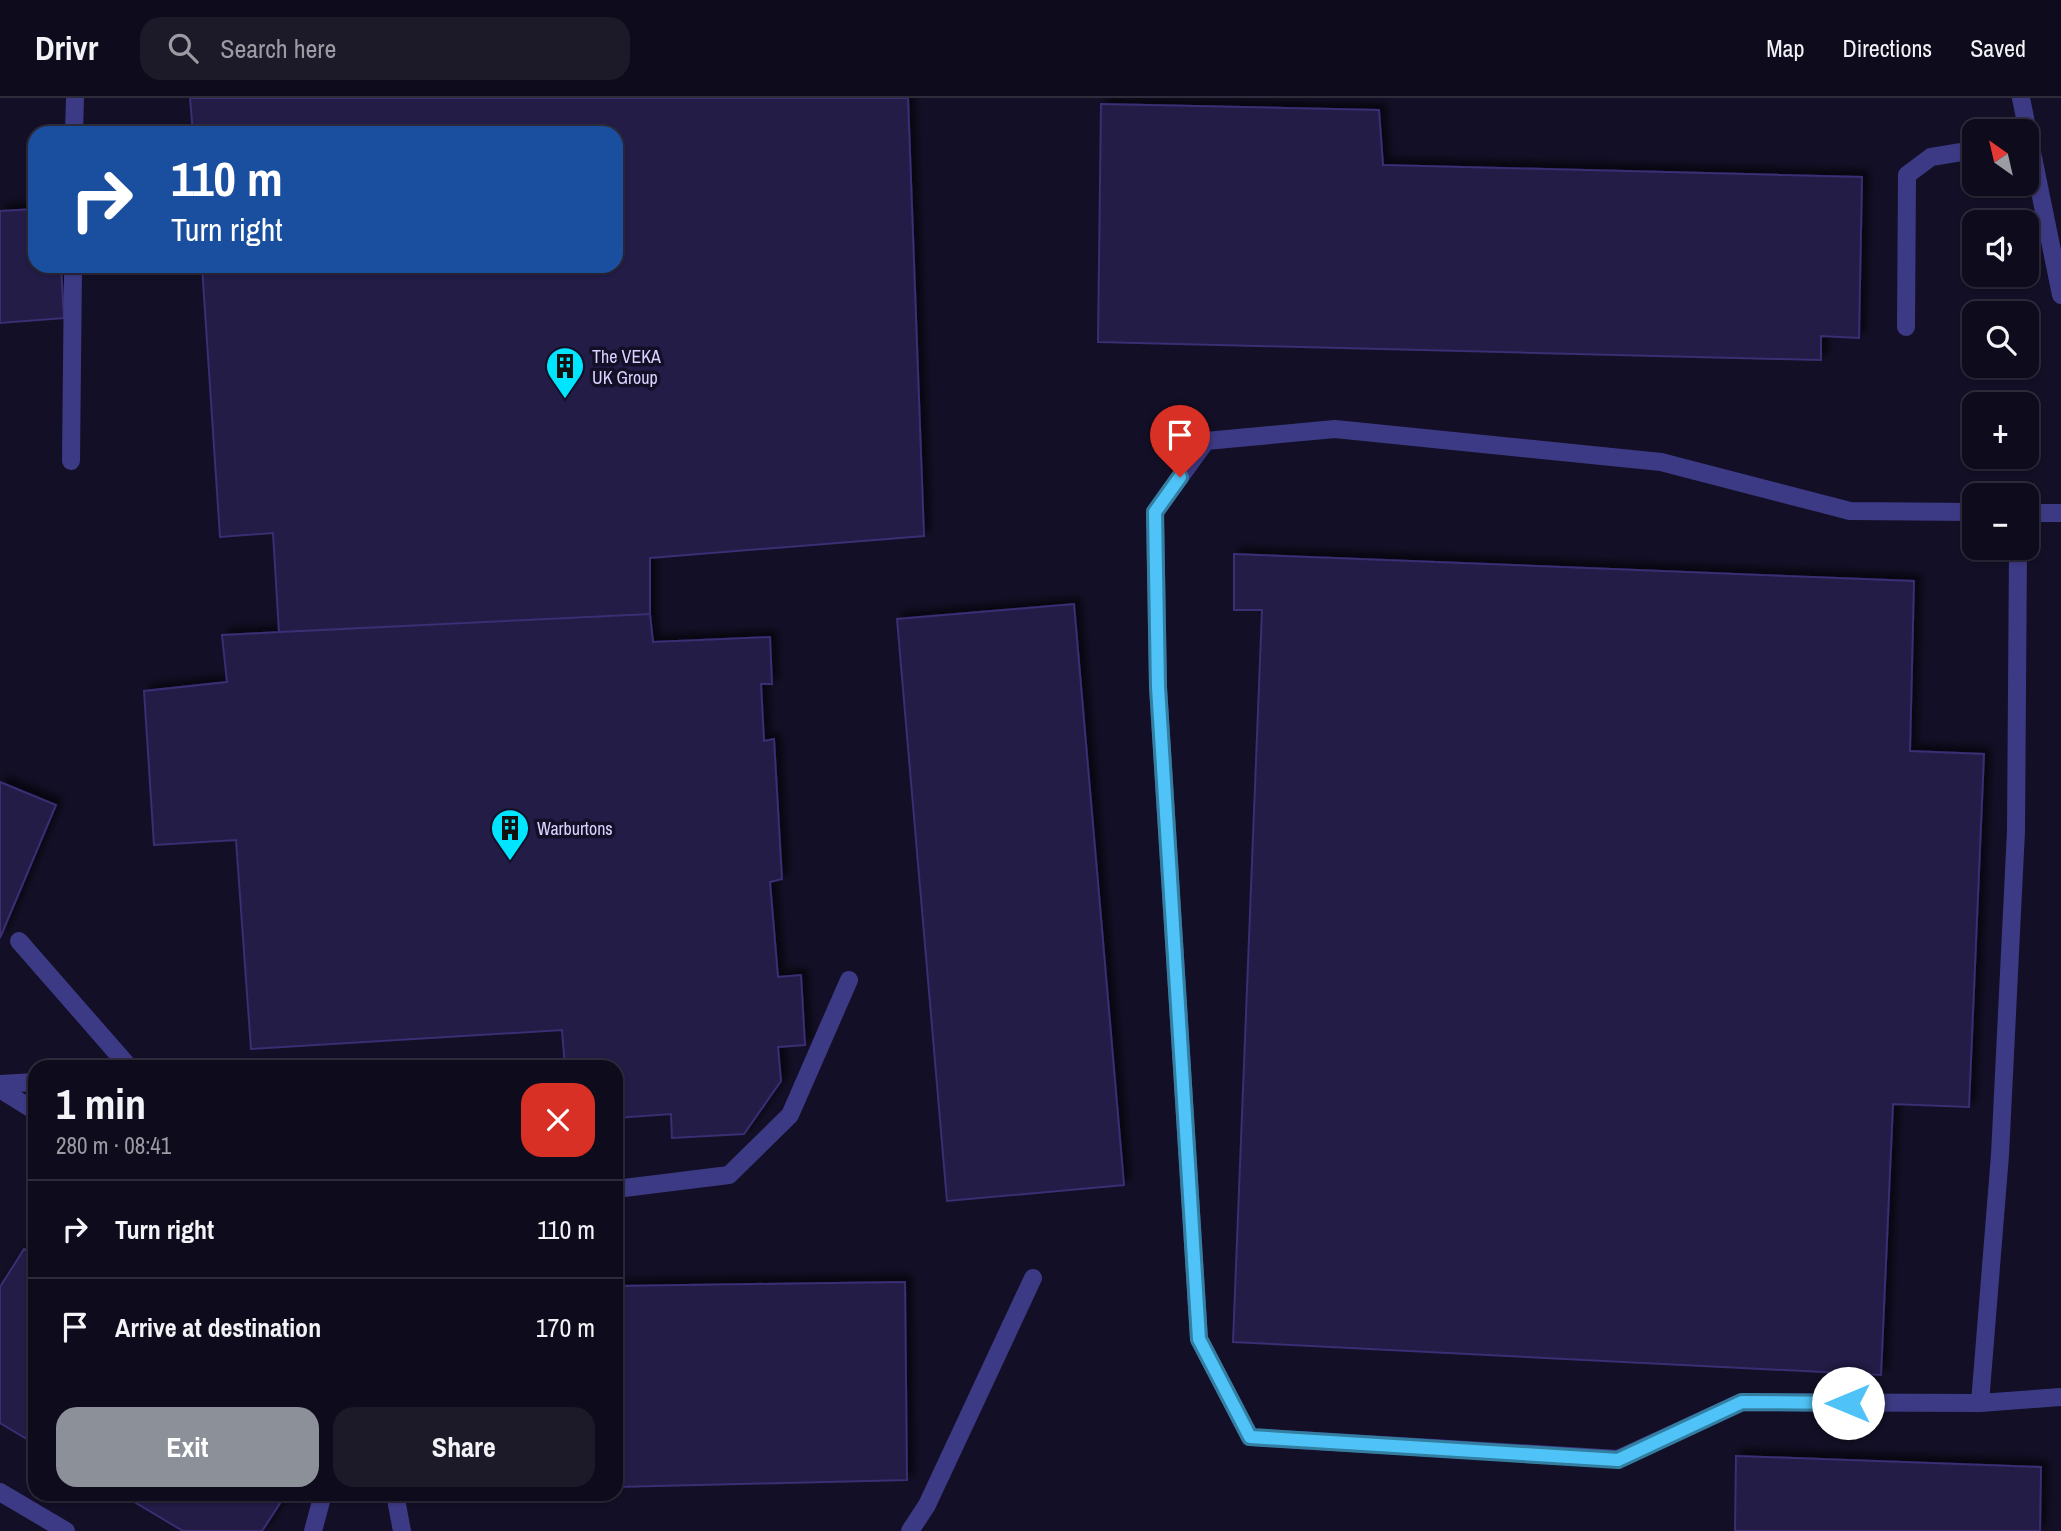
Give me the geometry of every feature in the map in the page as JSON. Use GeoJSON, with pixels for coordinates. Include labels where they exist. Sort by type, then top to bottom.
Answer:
{"type":"FeatureCollection","features":[{"type":"Feature","properties":{"kind":"street"},"geometry":{"type":"LineString","coordinates":[[74,126],[75,98]]}},
{"type":"Feature","properties":{"kind":"street"},"geometry":{"type":"LineString","coordinates":[[2021,98],[2024,119]]}},
{"type":"Feature","properties":{"kind":"street"},"geometry":{"type":"LineString","coordinates":[[1906,327],[1907,175],[1931,156],[1962,152]]}},
{"type":"Feature","properties":{"kind":"street"},"geometry":{"type":"LineString","coordinates":[[2039,193],[2061,295]]}},
{"type":"Feature","properties":{"kind":"street"},"geometry":{"type":"LineString","coordinates":[[71,461],[73,273]]}},
{"type":"Feature","properties":{"kind":"street"},"geometry":{"type":"LineString","coordinates":[[1962,512],[1850,511],[1661,462],[1335,429],[1206,441],[1155,512],[1158,687],[1199,1339],[1250,1437],[1618,1460],[1742,1402],[1980,1403],[2061,1397]]}},
{"type":"Feature","properties":{"kind":"street"},"geometry":{"type":"LineString","coordinates":[[2039,513],[2061,513]]}},
{"type":"Feature","properties":{"kind":"street"},"geometry":{"type":"LineString","coordinates":[[1980,1403],[2000,1156],[2016,831],[2018,560]]}},
{"type":"Feature","properties":{"kind":"street"},"geometry":{"type":"LineString","coordinates":[[19,941],[123,1060]]}},
{"type":"Feature","properties":{"kind":"street"},"geometry":{"type":"LineString","coordinates":[[623,1188],[729,1175],[790,1115],[849,980]]}},
{"type":"Feature","properties":{"kind":"street"},"geometry":{"type":"LineString","coordinates":[[0,1087],[28,1083]]}},
{"type":"Feature","properties":{"kind":"street"},"geometry":{"type":"LineString","coordinates":[[0,1087],[28,1106]]}},
{"type":"Feature","properties":{"kind":"street"},"geometry":{"type":"LineString","coordinates":[[910,1531],[927,1505],[1033,1278]]}},
{"type":"Feature","properties":{"kind":"street"},"geometry":{"type":"LineString","coordinates":[[0,1492],[66,1531]]}},
{"type":"Feature","properties":{"kind":"street"},"geometry":{"type":"LineString","coordinates":[[313,1531],[321,1501]]}},
{"type":"Feature","properties":{"kind":"street"},"geometry":{"type":"LineString","coordinates":[[396,1501],[402,1531]]}},
{"type":"Feature","properties":{"kind":"building","name":"The VEKA UK Group"},"geometry":{"type":"Polygon","coordinates":[[[190,98],[908,98],[924,536],[650,558],[650,614],[279,632],[273,533],[220,537],[202,273],[623,273],[623,126],[192,126],[190,98]]]}},
{"type":"Feature","properties":{"kind":"building"},"geometry":{"type":"Polygon","coordinates":[[[1101,104],[1379,110],[1383,165],[1862,177],[1859,338],[1821,336],[1821,360],[1098,342],[1101,104]]]}},
{"type":"Feature","properties":{"kind":"building"},"geometry":{"type":"Polygon","coordinates":[[[28,209],[28,273],[61,273],[64,318],[0,323],[0,211],[28,209]]]}},
{"type":"Feature","properties":{"kind":"building"},"geometry":{"type":"Polygon","coordinates":[[[1234,554],[1914,581],[1910,751],[1984,754],[1969,1107],[1893,1104],[1881,1375],[1233,1342],[1262,610],[1234,610],[1234,554]]]}},
{"type":"Feature","properties":{"kind":"building"},"geometry":{"type":"Polygon","coordinates":[[[1074,604],[1124,1185],[947,1201],[897,619],[1074,604]]]}},
{"type":"Feature","properties":{"kind":"building","name":"Warburtons"},"geometry":{"type":"Polygon","coordinates":[[[650,614],[653,642],[770,637],[772,684],[761,684],[764,741],[774,739],[782,879],[770,882],[778,977],[801,975],[805,1045],[778,1047],[781,1081],[744,1134],[672,1138],[671,1114],[623,1117],[623,1060],[564,1060],[562,1030],[251,1049],[236,840],[154,845],[144,691],[227,682],[222,635],[650,614]]]}},
{"type":"Feature","properties":{"kind":"building"},"geometry":{"type":"Polygon","coordinates":[[[0,782],[56,805],[0,938],[0,782]]]}},
{"type":"Feature","properties":{"kind":"building"},"geometry":{"type":"Polygon","coordinates":[[[24,1249],[28,1251],[28,1440],[0,1423],[0,1287],[24,1249]]]}},
{"type":"Feature","properties":{"kind":"building"},"geometry":{"type":"Polygon","coordinates":[[[905,1282],[907,1480],[623,1487],[623,1286],[905,1282]]]}},
{"type":"Feature","properties":{"kind":"building"},"geometry":{"type":"Polygon","coordinates":[[[1736,1456],[2041,1467],[2040,1531],[1735,1531],[1736,1456]]]}},
{"type":"Feature","properties":{"kind":"building"},"geometry":{"type":"Polygon","coordinates":[[[133,1501],[281,1501],[262,1531],[183,1531],[133,1501]]]}},
{"type":"Feature","properties":{"kind":"place","name":"The VEKA UK Group"},"geometry":{"type":"Point","coordinates":[565,400]}},
{"type":"Feature","properties":{"kind":"place","name":"Warburtons"},"geometry":{"type":"Point","coordinates":[510,862]}},
{"type":"Feature","properties":{"kind":"route"},"geometry":{"type":"LineString","coordinates":[[1180,477],[1155,512],[1158,687],[1199,1339],[1250,1437],[1618,1460],[1742,1402],[1848,1403]]}}]}
